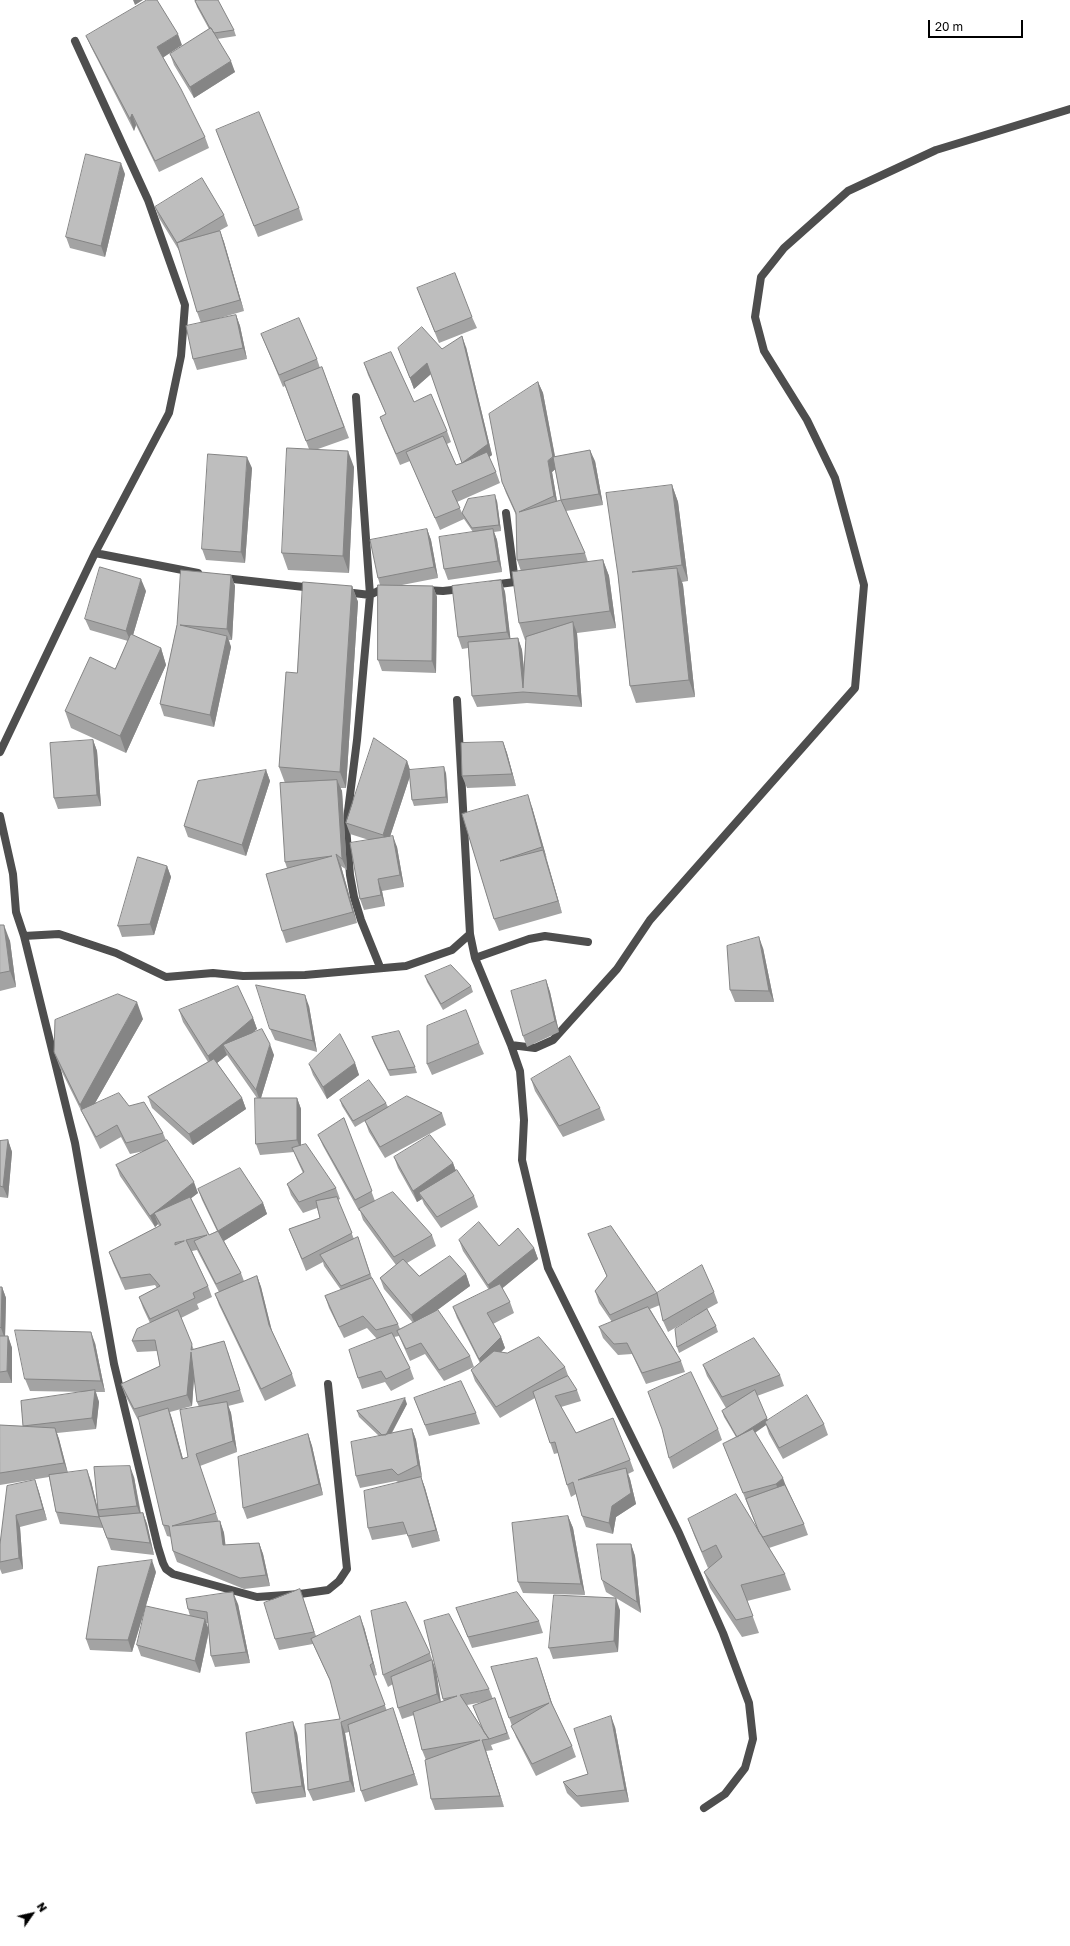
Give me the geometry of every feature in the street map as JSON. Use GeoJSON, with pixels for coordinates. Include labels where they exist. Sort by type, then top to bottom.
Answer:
{"type":"FeatureCollection","features":[{"type":"Feature","properties":{"kind":"street"},"geometry":{"type":"LineString","coordinates":[[0,752],[95,553],[169,413],[181,356],[185,305],[148,200],[75,41]]}},
{"type":"Feature","properties":{"kind":"street"},"geometry":{"type":"LineString","coordinates":[[511,1045],[535,1048],[553,1040],[617,969],[650,920],[855,688],[864,585],[835,478],[807,420],[764,351],[755,316],[761,278],[784,248],[848,191],[936,150],[1070,109]]}},
{"type":"Feature","properties":{"kind":"street"},"geometry":{"type":"LineString","coordinates":[[356,397],[370,595],[357,740],[346,827],[350,876],[354,897],[361,920],[380,967]]}},
{"type":"Feature","properties":{"kind":"street"},"geometry":{"type":"LineString","coordinates":[[506,513],[515,586]]}},
{"type":"Feature","properties":{"kind":"street"},"geometry":{"type":"LineString","coordinates":[[95,553],[203,574]]}},
{"type":"Feature","properties":{"kind":"street"},"geometry":{"type":"LineString","coordinates":[[218,577],[325,589]]}},
{"type":"Feature","properties":{"kind":"street"},"geometry":{"type":"LineString","coordinates":[[420,590],[443,591],[475,587],[515,586],[528,580]]}},
{"type":"Feature","properties":{"kind":"street"},"geometry":{"type":"LineString","coordinates":[[340,591],[370,595],[382,589],[397,589]]}},
{"type":"Feature","properties":{"kind":"street"},"geometry":{"type":"LineString","coordinates":[[457,700],[470,934],[475,958],[511,1045],[520,1071],[524,1120],[522,1160],[548,1268],[679,1533],[723,1633],[749,1703],[753,1738],[745,1768],[725,1794],[704,1808]]}},
{"type":"Feature","properties":{"kind":"street"},"geometry":{"type":"LineString","coordinates":[[0,816],[14,874],[16,912],[24,936],[75,1143],[114,1364],[158,1547],[166,1569],[173,1574],[257,1596],[300,1594],[328,1590],[339,1581],[347,1569],[328,1384]]}},
{"type":"Feature","properties":{"kind":"street"},"geometry":{"type":"LineString","coordinates":[[24,936],[59,934],[116,953],[166,977],[213,973],[243,976],[305,975],[380,967],[406,966],[452,950],[470,934]]}},
{"type":"Feature","properties":{"kind":"street"},"geometry":{"type":"LineString","coordinates":[[475,958],[529,939],[546,936],[588,942]]}},
{"type":"Feature","properties":{"kind":"building"},"geometry":{"type":"Polygon","coordinates":[[[147,0],[157,0],[178,34],[157,47],[181,89],[205,137],[155,161],[132,114],[130,119],[86,36],[147,0]]]}},
{"type":"Feature","properties":{"kind":"building"},"geometry":{"type":"Polygon","coordinates":[[[218,0],[234,30],[214,33],[195,1],[218,0]]]}},
{"type":"Feature","properties":{"kind":"building"},"geometry":{"type":"Polygon","coordinates":[[[211,28],[231,61],[190,87],[170,54],[211,28]]]}},
{"type":"Feature","properties":{"kind":"building"},"geometry":{"type":"Polygon","coordinates":[[[259,112],[299,208],[254,226],[216,130],[259,112]]]}},
{"type":"Feature","properties":{"kind":"building"},"geometry":{"type":"Polygon","coordinates":[[[86,154],[121,163],[101,246],[66,237],[86,154]]]}},
{"type":"Feature","properties":{"kind":"building"},"geometry":{"type":"Polygon","coordinates":[[[202,178],[224,215],[177,243],[155,207],[202,178]]]}},
{"type":"Feature","properties":{"kind":"building"},"geometry":{"type":"Polygon","coordinates":[[[220,231],[240,300],[197,312],[177,243],[220,231]]]}},
{"type":"Feature","properties":{"kind":"building"},"geometry":{"type":"Polygon","coordinates":[[[455,273],[472,317],[435,332],[417,288],[455,273]]]}},
{"type":"Feature","properties":{"kind":"building"},"geometry":{"type":"Polygon","coordinates":[[[236,315],[243,348],[193,359],[186,326],[236,315]]]}},
{"type":"Feature","properties":{"kind":"building"},"geometry":{"type":"Polygon","coordinates":[[[299,318],[317,359],[279,375],[261,334],[299,318]]]}},
{"type":"Feature","properties":{"kind":"building"},"geometry":{"type":"Polygon","coordinates":[[[422,327],[442,349],[462,336],[488,444],[462,463],[427,363],[410,378],[398,348],[422,327]]]}},
{"type":"Feature","properties":{"kind":"building"},"geometry":{"type":"Polygon","coordinates":[[[391,352],[414,402],[431,394],[447,431],[396,454],[380,417],[386,414],[364,363],[391,352]]]}},
{"type":"Feature","properties":{"kind":"building"},"geometry":{"type":"Polygon","coordinates":[[[322,367],[344,427],[306,441],[284,382],[322,367]]]}},
{"type":"Feature","properties":{"kind":"building"},"geometry":{"type":"Polygon","coordinates":[[[538,382],[553,457],[548,461],[554,496],[519,512],[561,500],[585,553],[517,560],[516,513],[502,482],[489,414],[538,382]]]}},
{"type":"Feature","properties":{"kind":"building"},"geometry":{"type":"Polygon","coordinates":[[[443,436],[456,465],[487,452],[496,472],[452,491],[460,508],[435,518],[406,452],[443,436]]]}},
{"type":"Feature","properties":{"kind":"building"},"geometry":{"type":"Polygon","coordinates":[[[287,448],[348,451],[343,556],[282,553],[287,448]]]}},
{"type":"Feature","properties":{"kind":"building"},"geometry":{"type":"Polygon","coordinates":[[[590,450],[599,494],[561,500],[553,457],[590,450]]]}},
{"type":"Feature","properties":{"kind":"building"},"geometry":{"type":"Polygon","coordinates":[[[208,454],[247,457],[241,552],[202,549],[208,454]]]}},
{"type":"Feature","properties":{"kind":"building"},"geometry":{"type":"Polygon","coordinates":[[[672,485],[682,565],[632,572],[677,568],[689,680],[630,686],[618,575],[606,493],[672,485]]]}},
{"type":"Feature","properties":{"kind":"building"},"geometry":{"type":"Polygon","coordinates":[[[495,495],[499,525],[472,528],[462,513],[468,499],[495,495]]]}},
{"type":"Feature","properties":{"kind":"building"},"geometry":{"type":"Polygon","coordinates":[[[427,529],[434,567],[378,578],[370,540],[427,529]]]}},
{"type":"Feature","properties":{"kind":"building"},"geometry":{"type":"Polygon","coordinates":[[[493,529],[498,561],[444,569],[439,537],[493,529]]]}},
{"type":"Feature","properties":{"kind":"building"},"geometry":{"type":"Polygon","coordinates":[[[603,560],[610,611],[519,623],[512,572],[603,560]]]}},
{"type":"Feature","properties":{"kind":"building"},"geometry":{"type":"Polygon","coordinates":[[[100,567],[141,579],[126,631],[85,619],[100,567]]]}},
{"type":"Feature","properties":{"kind":"building"},"geometry":{"type":"Polygon","coordinates":[[[181,570],[231,575],[227,629],[180,625],[227,636],[210,715],[160,704],[177,625],[181,570]]]}},
{"type":"Feature","properties":{"kind":"building"},"geometry":{"type":"Polygon","coordinates":[[[501,580],[507,632],[458,637],[452,586],[501,580]]]}},
{"type":"Feature","properties":{"kind":"building"},"geometry":{"type":"Polygon","coordinates":[[[303,582],[352,586],[340,772],[279,767],[286,672],[297,673],[303,582]]]}},
{"type":"Feature","properties":{"kind":"building"},"geometry":{"type":"Polygon","coordinates":[[[378,585],[433,586],[432,661],[378,660],[378,585]]]}},
{"type":"Feature","properties":{"kind":"building"},"geometry":{"type":"Polygon","coordinates":[[[573,622],[578,696],[523,692],[472,696],[468,642],[518,638],[523,688],[526,637],[573,622]]]}},
{"type":"Feature","properties":{"kind":"building"},"geometry":{"type":"Polygon","coordinates":[[[131,634],[161,648],[120,736],[65,711],[90,657],[115,669],[131,634]]]}},
{"type":"Feature","properties":{"kind":"building"},"geometry":{"type":"Polygon","coordinates":[[[374,738],[407,761],[383,835],[346,823],[374,738]]]}},
{"type":"Feature","properties":{"kind":"building"},"geometry":{"type":"Polygon","coordinates":[[[93,740],[97,795],[54,798],[50,743],[93,740]]]}},
{"type":"Feature","properties":{"kind":"building"},"geometry":{"type":"Polygon","coordinates":[[[503,742],[512,774],[462,776],[461,743],[503,742]]]}},
{"type":"Feature","properties":{"kind":"building"},"geometry":{"type":"Polygon","coordinates":[[[444,767],[446,797],[412,800],[409,770],[444,767]]]}},
{"type":"Feature","properties":{"kind":"building"},"geometry":{"type":"Polygon","coordinates":[[[266,770],[242,845],[184,826],[198,781],[266,770]]]}},
{"type":"Feature","properties":{"kind":"building"},"geometry":{"type":"Polygon","coordinates":[[[337,780],[342,859],[336,854],[353,912],[282,931],[266,874],[332,856],[285,862],[280,783],[337,780]]]}},
{"type":"Feature","properties":{"kind":"building"},"geometry":{"type":"Polygon","coordinates":[[[528,795],[542,847],[500,861],[543,850],[558,901],[494,919],[462,814],[528,795]]]}},
{"type":"Feature","properties":{"kind":"building"},"geometry":{"type":"Polygon","coordinates":[[[393,836],[400,875],[378,879],[381,895],[360,899],[350,843],[393,836]]]}},
{"type":"Feature","properties":{"kind":"building"},"geometry":{"type":"Polygon","coordinates":[[[138,857],[167,866],[150,924],[118,926],[138,857]]]}},
{"type":"Feature","properties":{"kind":"building"},"geometry":{"type":"Polygon","coordinates":[[[0,925],[4,925],[10,971],[0,973],[0,925]]]}},
{"type":"Feature","properties":{"kind":"building"},"geometry":{"type":"Polygon","coordinates":[[[759,937],[769,991],[730,990],[727,946],[759,937]]]}},
{"type":"Feature","properties":{"kind":"building"},"geometry":{"type":"Polygon","coordinates":[[[451,965],[471,986],[441,1004],[425,976],[451,965]]]}},
{"type":"Feature","properties":{"kind":"building"},"geometry":{"type":"Polygon","coordinates":[[[546,980],[555,1021],[523,1036],[511,991],[546,980]]]}},
{"type":"Feature","properties":{"kind":"building"},"geometry":{"type":"Polygon","coordinates":[[[256,985],[305,995],[313,1041],[270,1029],[256,985]]]}},
{"type":"Feature","properties":{"kind":"building"},"geometry":{"type":"Polygon","coordinates":[[[238,986],[253,1018],[208,1056],[179,1010],[238,986]]]}},
{"type":"Feature","properties":{"kind":"building"},"geometry":{"type":"Polygon","coordinates":[[[118,994],[137,1002],[80,1105],[54,1052],[55,1020],[118,994]]]}},
{"type":"Feature","properties":{"kind":"building"},"geometry":{"type":"Polygon","coordinates":[[[466,1010],[479,1043],[427,1064],[427,1026],[466,1010]]]}},
{"type":"Feature","properties":{"kind":"building"},"geometry":{"type":"Polygon","coordinates":[[[262,1029],[270,1044],[256,1090],[223,1045],[262,1029]]]}},
{"type":"Feature","properties":{"kind":"building"},"geometry":{"type":"Polygon","coordinates":[[[399,1031],[415,1067],[388,1070],[372,1037],[399,1031]]]}},
{"type":"Feature","properties":{"kind":"building"},"geometry":{"type":"Polygon","coordinates":[[[340,1034],[355,1063],[323,1087],[309,1064],[340,1034]]]}},
{"type":"Feature","properties":{"kind":"building"},"geometry":{"type":"Polygon","coordinates":[[[570,1056],[600,1108],[559,1126],[531,1079],[570,1056]]]}},
{"type":"Feature","properties":{"kind":"building"},"geometry":{"type":"Polygon","coordinates":[[[214,1059],[242,1098],[189,1134],[148,1097],[214,1059]]]}},
{"type":"Feature","properties":{"kind":"building"},"geometry":{"type":"Polygon","coordinates":[[[369,1080],[386,1103],[353,1121],[340,1100],[369,1080]]]}},
{"type":"Feature","properties":{"kind":"building"},"geometry":{"type":"Polygon","coordinates":[[[119,1093],[129,1106],[144,1102],[163,1133],[126,1143],[117,1125],[96,1137],[81,1110],[119,1093]]]}},
{"type":"Feature","properties":{"kind":"building"},"geometry":{"type":"Polygon","coordinates":[[[407,1096],[442,1113],[380,1147],[365,1121],[407,1096]]]}},
{"type":"Feature","properties":{"kind":"building"},"geometry":{"type":"Polygon","coordinates":[[[255,1098],[297,1098],[297,1140],[256,1144],[255,1098]]]}},
{"type":"Feature","properties":{"kind":"building"},"geometry":{"type":"Polygon","coordinates":[[[344,1118],[372,1191],[355,1200],[318,1135],[344,1118]]]}},
{"type":"Feature","properties":{"kind":"building"},"geometry":{"type":"Polygon","coordinates":[[[430,1135],[453,1163],[413,1191],[394,1157],[430,1135]]]}},
{"type":"Feature","properties":{"kind":"building"},"geometry":{"type":"Polygon","coordinates":[[[8,1140],[3,1187],[0,1186],[0,1141],[8,1140]]]}},
{"type":"Feature","properties":{"kind":"building"},"geometry":{"type":"Polygon","coordinates":[[[167,1140],[194,1182],[150,1216],[116,1165],[167,1140]]]}},
{"type":"Feature","properties":{"kind":"building"},"geometry":{"type":"Polygon","coordinates":[[[306,1144],[336,1188],[299,1202],[287,1184],[304,1172],[292,1148],[306,1144]]]}},
{"type":"Feature","properties":{"kind":"building"},"geometry":{"type":"Polygon","coordinates":[[[240,1168],[263,1203],[218,1231],[198,1189],[240,1168]]]}},
{"type":"Feature","properties":{"kind":"building"},"geometry":{"type":"Polygon","coordinates":[[[457,1170],[474,1196],[437,1217],[419,1193],[457,1170]]]}},
{"type":"Feature","properties":{"kind":"building"},"geometry":{"type":"Polygon","coordinates":[[[393,1192],[432,1235],[394,1257],[359,1209],[393,1192]]]}},
{"type":"Feature","properties":{"kind":"building"},"geometry":{"type":"Polygon","coordinates":[[[190,1197],[209,1235],[218,1231],[241,1273],[216,1284],[194,1241],[207,1235],[186,1240],[208,1286],[193,1293],[195,1298],[150,1319],[139,1297],[160,1286],[150,1274],[121,1278],[109,1252],[161,1225],[154,1213],[190,1197]]]}},
{"type":"Feature","properties":{"kind":"building"},"geometry":{"type":"Polygon","coordinates":[[[337,1197],[352,1233],[302,1259],[289,1229],[320,1218],[316,1201],[337,1197]]]}},
{"type":"Feature","properties":{"kind":"building"},"geometry":{"type":"Polygon","coordinates":[[[479,1222],[499,1246],[518,1228],[534,1248],[488,1285],[459,1240],[479,1222]]]}},
{"type":"Feature","properties":{"kind":"building"},"geometry":{"type":"Polygon","coordinates":[[[611,1226],[657,1293],[610,1315],[595,1291],[607,1276],[588,1234],[611,1226]]]}},
{"type":"Feature","properties":{"kind":"building"},"geometry":{"type":"Polygon","coordinates":[[[358,1237],[370,1274],[341,1286],[320,1255],[358,1237]]]}},
{"type":"Feature","properties":{"kind":"building"},"geometry":{"type":"Polygon","coordinates":[[[450,1256],[466,1274],[411,1315],[380,1278],[403,1259],[419,1276],[450,1256]]]}},
{"type":"Feature","properties":{"kind":"building"},"geometry":{"type":"Polygon","coordinates":[[[702,1265],[714,1292],[663,1321],[657,1293],[702,1265]]]}},
{"type":"Feature","properties":{"kind":"building"},"geometry":{"type":"Polygon","coordinates":[[[257,1276],[269,1325],[292,1374],[261,1389],[215,1294],[257,1276]]]}},
{"type":"Feature","properties":{"kind":"building"},"geometry":{"type":"Polygon","coordinates":[[[372,1278],[398,1324],[376,1330],[363,1316],[339,1327],[325,1296],[372,1278]]]}},
{"type":"Feature","properties":{"kind":"building"},"geometry":{"type":"Polygon","coordinates":[[[500,1284],[510,1302],[487,1313],[501,1337],[479,1359],[453,1307],[500,1284]]]}},
{"type":"Feature","properties":{"kind":"building"},"geometry":{"type":"Polygon","coordinates":[[[0,1287],[2,1287],[1,1328],[0,1327],[0,1287]]]}},
{"type":"Feature","properties":{"kind":"building"},"geometry":{"type":"Polygon","coordinates":[[[648,1307],[681,1361],[642,1373],[627,1343],[614,1344],[599,1327],[648,1307]]]}},
{"type":"Feature","properties":{"kind":"building"},"geometry":{"type":"Polygon","coordinates":[[[707,1309],[716,1326],[677,1347],[675,1329],[707,1309]]]}},
{"type":"Feature","properties":{"kind":"building"},"geometry":{"type":"Polygon","coordinates":[[[178,1310],[192,1344],[191,1350],[224,1341],[240,1390],[197,1402],[191,1352],[187,1395],[134,1409],[121,1384],[160,1366],[155,1340],[132,1341],[137,1329],[178,1310]]]}},
{"type":"Feature","properties":{"kind":"building"},"geometry":{"type":"Polygon","coordinates":[[[438,1310],[470,1356],[439,1370],[421,1343],[406,1349],[397,1331],[438,1310]]]}},
{"type":"Feature","properties":{"kind":"building"},"geometry":{"type":"Polygon","coordinates":[[[15,1330],[91,1332],[101,1381],[25,1379],[15,1330]]]}},
{"type":"Feature","properties":{"kind":"building"},"geometry":{"type":"Polygon","coordinates":[[[392,1333],[410,1368],[386,1379],[381,1371],[358,1378],[349,1350],[392,1333]]]}},
{"type":"Feature","properties":{"kind":"building"},"geometry":{"type":"Polygon","coordinates":[[[0,1336],[8,1336],[7,1371],[0,1372],[0,1336]]]}},
{"type":"Feature","properties":{"kind":"building"},"geometry":{"type":"Polygon","coordinates":[[[539,1337],[565,1367],[496,1407],[471,1370],[494,1351],[507,1353],[539,1337]]]}},
{"type":"Feature","properties":{"kind":"building"},"geometry":{"type":"Polygon","coordinates":[[[754,1338],[780,1375],[722,1397],[703,1365],[754,1338]]]}},
{"type":"Feature","properties":{"kind":"building"},"geometry":{"type":"Polygon","coordinates":[[[691,1372],[718,1429],[669,1458],[662,1429],[648,1392],[691,1372]]]}},
{"type":"Feature","properties":{"kind":"building"},"geometry":{"type":"Polygon","coordinates":[[[568,1376],[577,1390],[555,1396],[576,1433],[613,1418],[630,1460],[578,1480],[626,1468],[631,1493],[612,1506],[609,1523],[582,1516],[573,1482],[567,1485],[555,1442],[550,1443],[533,1392],[568,1376]]]}},
{"type":"Feature","properties":{"kind":"building"},"geometry":{"type":"Polygon","coordinates":[[[461,1381],[476,1413],[425,1425],[414,1398],[461,1381]]]}},
{"type":"Feature","properties":{"kind":"building"},"geometry":{"type":"Polygon","coordinates":[[[95,1390],[92,1418],[23,1426],[21,1401],[95,1390]]]}},
{"type":"Feature","properties":{"kind":"building"},"geometry":{"type":"Polygon","coordinates":[[[755,1390],[767,1418],[737,1437],[722,1411],[755,1390]]]}},
{"type":"Feature","properties":{"kind":"building"},"geometry":{"type":"Polygon","coordinates":[[[807,1395],[824,1424],[779,1448],[765,1422],[807,1395]]]}},
{"type":"Feature","properties":{"kind":"building"},"geometry":{"type":"Polygon","coordinates":[[[405,1398],[386,1435],[382,1435],[357,1411],[405,1398]]]}},
{"type":"Feature","properties":{"kind":"building"},"geometry":{"type":"Polygon","coordinates":[[[227,1402],[233,1441],[196,1454],[216,1513],[172,1526],[220,1521],[223,1545],[259,1543],[266,1575],[240,1578],[173,1551],[169,1526],[163,1525],[138,1417],[168,1408],[182,1459],[188,1457],[180,1410],[227,1402]]]}},
{"type":"Feature","properties":{"kind":"building"},"geometry":{"type":"Polygon","coordinates":[[[0,1425],[55,1428],[64,1463],[0,1473],[0,1425]]]}},
{"type":"Feature","properties":{"kind":"building"},"geometry":{"type":"Polygon","coordinates":[[[412,1429],[418,1465],[398,1475],[392,1469],[356,1476],[351,1442],[412,1429]]]}},
{"type":"Feature","properties":{"kind":"building"},"geometry":{"type":"Polygon","coordinates":[[[753,1429],[783,1478],[776,1484],[743,1493],[723,1444],[753,1429]]]}},
{"type":"Feature","properties":{"kind":"building"},"geometry":{"type":"Polygon","coordinates":[[[308,1434],[319,1484],[243,1508],[238,1457],[308,1434]]]}},
{"type":"Feature","properties":{"kind":"building"},"geometry":{"type":"Polygon","coordinates":[[[130,1466],[137,1506],[98,1510],[94,1467],[130,1466]]]}},
{"type":"Feature","properties":{"kind":"building"},"geometry":{"type":"Polygon","coordinates":[[[87,1470],[99,1517],[56,1512],[49,1475],[87,1470]]]}},
{"type":"Feature","properties":{"kind":"building"},"geometry":{"type":"Polygon","coordinates":[[[421,1477],[436,1530],[408,1536],[403,1522],[368,1528],[364,1491],[421,1477]]]}},
{"type":"Feature","properties":{"kind":"building"},"geometry":{"type":"Polygon","coordinates":[[[35,1480],[43,1509],[16,1515],[19,1558],[0,1562],[0,1544],[7,1486],[35,1480]]]}},
{"type":"Feature","properties":{"kind":"building"},"geometry":{"type":"Polygon","coordinates":[[[785,1485],[804,1524],[763,1537],[759,1532],[746,1499],[785,1485]]]}},
{"type":"Feature","properties":{"kind":"building"},"geometry":{"type":"Polygon","coordinates":[[[736,1494],[785,1574],[741,1585],[753,1616],[736,1620],[704,1572],[722,1557],[716,1545],[702,1552],[688,1519],[736,1494]]]}},
{"type":"Feature","properties":{"kind":"building"},"geometry":{"type":"Polygon","coordinates":[[[143,1513],[150,1543],[107,1538],[99,1517],[143,1513]]]}},
{"type":"Feature","properties":{"kind":"building"},"geometry":{"type":"Polygon","coordinates":[[[568,1516],[581,1584],[518,1582],[512,1523],[568,1516]]]}},
{"type":"Feature","properties":{"kind":"building"},"geometry":{"type":"Polygon","coordinates":[[[597,1544],[631,1544],[637,1602],[602,1580],[597,1544]]]}},
{"type":"Feature","properties":{"kind":"building"},"geometry":{"type":"Polygon","coordinates":[[[152,1560],[128,1640],[86,1639],[98,1567],[152,1560]]]}},
{"type":"Feature","properties":{"kind":"building"},"geometry":{"type":"Polygon","coordinates":[[[300,1589],[314,1632],[275,1639],[264,1603],[300,1589]]]}},
{"type":"Feature","properties":{"kind":"building"},"geometry":{"type":"Polygon","coordinates":[[[233,1592],[246,1652],[211,1656],[207,1612],[188,1609],[186,1599],[233,1592]]]}},
{"type":"Feature","properties":{"kind":"building"},"geometry":{"type":"Polygon","coordinates":[[[517,1592],[539,1621],[468,1637],[456,1608],[517,1592]]]}},
{"type":"Feature","properties":{"kind":"building"},"geometry":{"type":"Polygon","coordinates":[[[554,1595],[616,1598],[614,1641],[549,1648],[554,1595]]]}},
{"type":"Feature","properties":{"kind":"building"},"geometry":{"type":"Polygon","coordinates":[[[406,1602],[430,1653],[383,1675],[371,1611],[406,1602]]]}},
{"type":"Feature","properties":{"kind":"building"},"geometry":{"type":"Polygon","coordinates":[[[146,1606],[205,1619],[195,1661],[137,1645],[146,1606]]]}},
{"type":"Feature","properties":{"kind":"building"},"geometry":{"type":"Polygon","coordinates":[[[449,1614],[489,1689],[460,1695],[489,1739],[482,1740],[500,1796],[431,1799],[425,1760],[480,1740],[422,1750],[413,1712],[457,1696],[443,1699],[424,1621],[449,1614]]]}},
{"type":"Feature","properties":{"kind":"building"},"geometry":{"type":"Polygon","coordinates":[[[360,1616],[373,1663],[370,1665],[385,1705],[341,1722],[350,1781],[308,1790],[305,1724],[340,1719],[330,1680],[311,1639],[360,1616]]]}},
{"type":"Feature","properties":{"kind":"building"},"geometry":{"type":"Polygon","coordinates":[[[537,1658],[551,1702],[572,1746],[532,1764],[511,1726],[549,1703],[509,1718],[491,1667],[537,1658]]]}},
{"type":"Feature","properties":{"kind":"building"},"geometry":{"type":"Polygon","coordinates":[[[432,1660],[437,1694],[398,1708],[391,1677],[432,1660]]]}},
{"type":"Feature","properties":{"kind":"building"},"geometry":{"type":"Polygon","coordinates":[[[495,1698],[507,1733],[489,1739],[484,1732],[473,1706],[495,1698]]]}},
{"type":"Feature","properties":{"kind":"building"},"geometry":{"type":"Polygon","coordinates":[[[393,1708],[414,1774],[361,1791],[348,1725],[393,1708]]]}},
{"type":"Feature","properties":{"kind":"building"},"geometry":{"type":"Polygon","coordinates":[[[611,1716],[625,1790],[577,1796],[563,1782],[588,1774],[574,1729],[611,1716]]]}},
{"type":"Feature","properties":{"kind":"building"},"geometry":{"type":"Polygon","coordinates":[[[293,1722],[302,1786],[252,1793],[246,1733],[293,1722]]]}}]}
